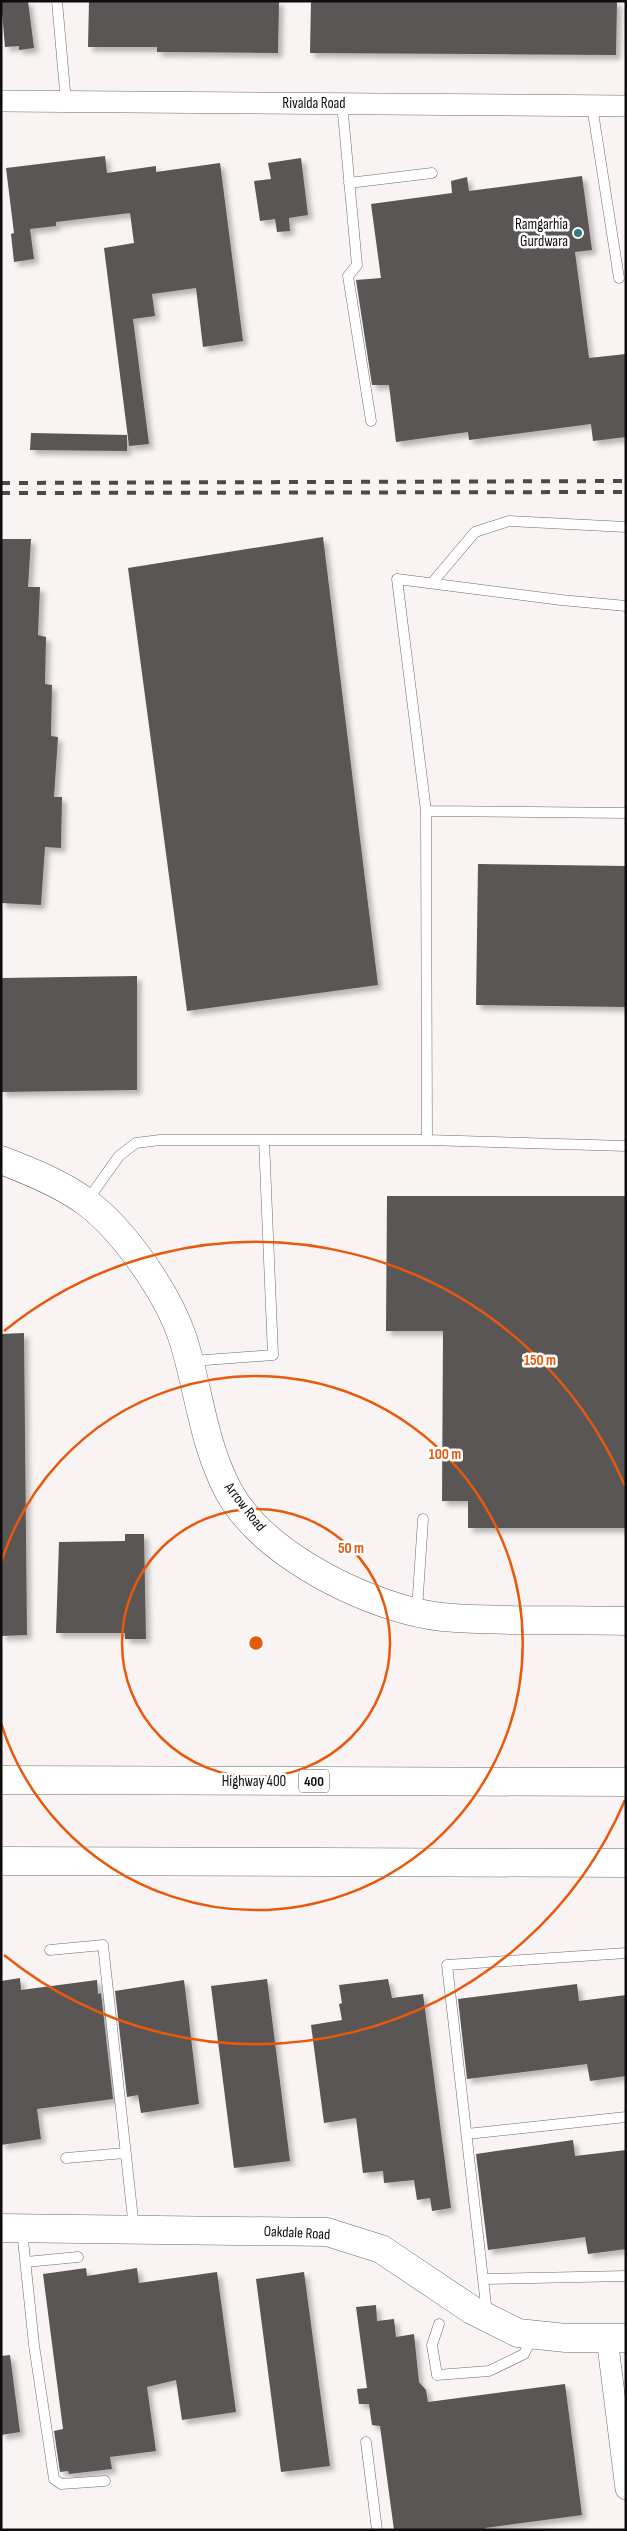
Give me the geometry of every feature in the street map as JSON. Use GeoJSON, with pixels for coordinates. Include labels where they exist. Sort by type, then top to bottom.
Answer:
{"type":"FeatureCollection","features":[{"type":"Feature","properties":{"kind":"main road","name":"Arrow Road"},"geometry":{"type":"LineString","coordinates":[[1,1160],[42,1178],[86,1202],[116,1230],[140,1259],[159,1290],[182,1338],[215,1464],[231,1494],[264,1534],[324,1578],[369,1598],[417,1612],[452,1619],[626,1621]]}},
{"type":"Feature","properties":{"kind":"main road","name":"Highway 400"},"geometry":{"type":"LineString","coordinates":[[1,1780],[626,1782]]}},
{"type":"Feature","properties":{"kind":"main road"},"geometry":{"type":"LineString","coordinates":[[1,1861],[626,1863]]}},
{"type":"Feature","properties":{"kind":"main road","name":"Oakdale Road"},"geometry":{"type":"LineString","coordinates":[[12,2228],[327,2232],[381,2249],[472,2310],[518,2334],[616,2338]]}},
{"type":"Feature","properties":{"kind":"street","name":"Rivalda Road"},"geometry":{"type":"LineString","coordinates":[[1,101],[626,106]]}},
{"type":"Feature","properties":{"kind":"street"},"geometry":{"type":"LineString","coordinates":[[616,2338],[626,2489]]}},
{"type":"Feature","properties":{"kind":"lane"},"geometry":{"type":"LineString","coordinates":[[57,1],[66,102]]}},
{"type":"Feature","properties":{"kind":"lane"},"geometry":{"type":"LineString","coordinates":[[342,103],[357,265],[348,276],[372,421]]}},
{"type":"Feature","properties":{"kind":"lane"},"geometry":{"type":"LineString","coordinates":[[592,106],[619,278]]}},
{"type":"Feature","properties":{"kind":"lane"},"geometry":{"type":"LineString","coordinates":[[349,183],[432,173]]}},
{"type":"Feature","properties":{"kind":"lane"},"geometry":{"type":"LineString","coordinates":[[432,583],[475,532],[509,521],[626,527]]}},
{"type":"Feature","properties":{"kind":"lane"},"geometry":{"type":"LineString","coordinates":[[427,1140],[426,811],[397,579],[626,606]]}},
{"type":"Feature","properties":{"kind":"lane"},"geometry":{"type":"LineString","coordinates":[[426,811],[626,813]]}},
{"type":"Feature","properties":{"kind":"lane"},"geometry":{"type":"LineString","coordinates":[[86,1202],[119,1156],[136,1143],[160,1140],[427,1140],[626,1146]]}},
{"type":"Feature","properties":{"kind":"lane"},"geometry":{"type":"LineString","coordinates":[[188,1362],[273,1355],[264,1140]]}},
{"type":"Feature","properties":{"kind":"lane"},"geometry":{"type":"LineString","coordinates":[[417,1612],[423,1519]]}},
{"type":"Feature","properties":{"kind":"lane"},"geometry":{"type":"LineString","coordinates":[[50,1950],[103,1945],[134,2229]]}},
{"type":"Feature","properties":{"kind":"lane"},"geometry":{"type":"LineString","coordinates":[[488,2318],[447,1964],[626,1953]]}},
{"type":"Feature","properties":{"kind":"lane"},"geometry":{"type":"LineString","coordinates":[[466,2134],[626,2117]]}},
{"type":"Feature","properties":{"kind":"lane"},"geometry":{"type":"LineString","coordinates":[[66,2158],[125,2153]]}},
{"type":"Feature","properties":{"kind":"lane"},"geometry":{"type":"LineString","coordinates":[[12,2228],[26,2262],[34,2345],[54,2479],[61,2484],[105,2481]]}},
{"type":"Feature","properties":{"kind":"lane"},"geometry":{"type":"LineString","coordinates":[[26,2262],[78,2257]]}},
{"type":"Feature","properties":{"kind":"lane"},"geometry":{"type":"LineString","coordinates":[[484,2279],[626,2276]]}},
{"type":"Feature","properties":{"kind":"lane"},"geometry":{"type":"LineString","coordinates":[[439,2324],[432,2345],[437,2375],[489,2371],[524,2354],[534,2335]]}},
{"type":"Feature","properties":{"kind":"lane"},"geometry":{"type":"LineString","coordinates":[[366,2442],[377,2530]]}},
{"type":"Feature","properties":{"kind":"building"},"geometry":{"type":"Polygon","coordinates":[[[1,1],[28,1],[34,48],[19,50],[19,46],[5,47],[1,1]]]}},
{"type":"Feature","properties":{"kind":"building"},"geometry":{"type":"Polygon","coordinates":[[[89,1],[279,1],[278,53],[157,52],[157,47],[88,47],[89,1]]]}},
{"type":"Feature","properties":{"kind":"building"},"geometry":{"type":"Polygon","coordinates":[[[311,1],[617,1],[616,55],[310,53],[311,1]]]}},
{"type":"Feature","properties":{"kind":"building"},"geometry":{"type":"Polygon","coordinates":[[[105,156],[107,173],[156,166],[156,172],[220,163],[243,341],[203,347],[196,288],[152,294],[155,316],[133,319],[149,444],[129,446],[104,248],[134,243],[130,213],[56,222],[56,226],[30,229],[34,259],[14,262],[11,234],[14,233],[6,168],[105,156]]]}},
{"type":"Feature","properties":{"kind":"building"},"geometry":{"type":"Polygon","coordinates":[[[301,158],[308,215],[289,218],[290,231],[277,232],[275,219],[260,221],[254,181],[271,179],[268,163],[301,158]]]}},
{"type":"Feature","properties":{"kind":"building"},"geometry":{"type":"Polygon","coordinates":[[[582,176],[592,250],[575,252],[589,358],[626,354],[626,437],[593,441],[591,424],[469,440],[468,432],[396,442],[389,385],[372,385],[356,280],[381,278],[371,204],[452,193],[451,181],[467,177],[469,191],[582,176]]]}},
{"type":"Feature","properties":{"kind":"building"},"geometry":{"type":"Polygon","coordinates":[[[31,433],[127,435],[127,451],[30,450],[31,433]]]}},
{"type":"Feature","properties":{"kind":"building"},"geometry":{"type":"Polygon","coordinates":[[[323,537],[378,985],[187,1011],[128,568],[323,537]]]}},
{"type":"Feature","properties":{"kind":"building"},"geometry":{"type":"Polygon","coordinates":[[[1,539],[31,539],[28,587],[40,587],[38,635],[46,637],[45,684],[52,685],[51,736],[58,737],[54,797],[62,797],[61,848],[45,847],[41,905],[1,903],[1,539]]]}},
{"type":"Feature","properties":{"kind":"building"},"geometry":{"type":"Polygon","coordinates":[[[478,864],[626,866],[626,1007],[476,1005],[478,864]]]}},
{"type":"Feature","properties":{"kind":"building"},"geometry":{"type":"Polygon","coordinates":[[[137,976],[137,1090],[1,1092],[1,978],[137,976]]]}},
{"type":"Feature","properties":{"kind":"building"},"geometry":{"type":"Polygon","coordinates":[[[387,1196],[626,1196],[626,1528],[468,1528],[468,1501],[442,1501],[443,1331],[386,1331],[387,1196]]]}},
{"type":"Feature","properties":{"kind":"building"},"geometry":{"type":"Polygon","coordinates":[[[24,1333],[27,1635],[1,1636],[1,1334],[24,1333]]]}},
{"type":"Feature","properties":{"kind":"building"},"geometry":{"type":"Polygon","coordinates":[[[125,1534],[144,1534],[146,1639],[125,1639],[125,1633],[56,1633],[59,1542],[125,1541],[125,1534]]]}},
{"type":"Feature","properties":{"kind":"building"},"geometry":{"type":"Polygon","coordinates":[[[20,1978],[21,1990],[97,1980],[98,1994],[101,1993],[113,2099],[37,2109],[41,2139],[1,2145],[1,1981],[20,1978]]]}},
{"type":"Feature","properties":{"kind":"building"},"geometry":{"type":"Polygon","coordinates":[[[267,1979],[290,2161],[234,2168],[211,1986],[267,1979]]]}},
{"type":"Feature","properties":{"kind":"building"},"geometry":{"type":"Polygon","coordinates":[[[388,1979],[392,1998],[423,1994],[451,2208],[432,2211],[430,2198],[417,2200],[414,2180],[384,2183],[383,2171],[363,2173],[356,2118],[324,2123],[311,2025],[342,2020],[339,2004],[342,2003],[339,1985],[388,1979]]]}},
{"type":"Feature","properties":{"kind":"building"},"geometry":{"type":"Polygon","coordinates":[[[184,1980],[199,2104],[141,2113],[138,2095],[127,2097],[115,1991],[184,1980]]]}},
{"type":"Feature","properties":{"kind":"building"},"geometry":{"type":"Polygon","coordinates":[[[577,1984],[579,2001],[626,1995],[626,2076],[590,2081],[587,2064],[467,2079],[458,1999],[577,1984]]]}},
{"type":"Feature","properties":{"kind":"building"},"geometry":{"type":"Polygon","coordinates":[[[573,2140],[575,2156],[626,2150],[626,2249],[588,2254],[585,2237],[488,2250],[476,2154],[573,2140]]]}},
{"type":"Feature","properties":{"kind":"building"},"geometry":{"type":"Polygon","coordinates":[[[86,2268],[87,2276],[137,2268],[139,2283],[217,2272],[236,2412],[182,2420],[176,2380],[147,2387],[156,2451],[110,2457],[112,2469],[69,2474],[68,2471],[60,2472],[54,2431],[63,2429],[43,2274],[86,2268]]]}},
{"type":"Feature","properties":{"kind":"building"},"geometry":{"type":"Polygon","coordinates":[[[304,2272],[330,2466],[281,2472],[256,2279],[304,2272]]]}},
{"type":"Feature","properties":{"kind":"building"},"geometry":{"type":"Polygon","coordinates":[[[376,2305],[377,2321],[394,2319],[396,2337],[414,2334],[419,2382],[426,2390],[428,2402],[565,2384],[582,2515],[485,2528],[485,2530],[394,2530],[380,2426],[372,2425],[369,2404],[359,2404],[357,2389],[367,2388],[356,2307],[376,2305]]]}},
{"type":"Feature","properties":{"kind":"building"},"geometry":{"type":"Polygon","coordinates":[[[10,2355],[20,2432],[1,2435],[1,2356],[10,2355]]]}},
{"type":"Feature","properties":{"kind":"railway"},"geometry":{"type":"LineString","coordinates":[[1,483],[626,481]]}},
{"type":"Feature","properties":{"kind":"railway"},"geometry":{"type":"LineString","coordinates":[[1,493],[626,492]]}},
{"type":"Feature","properties":{"kind":"place","name":"Ramgarhia Gurdwara"},"geometry":{"type":"Point","coordinates":[578,233]}}]}
